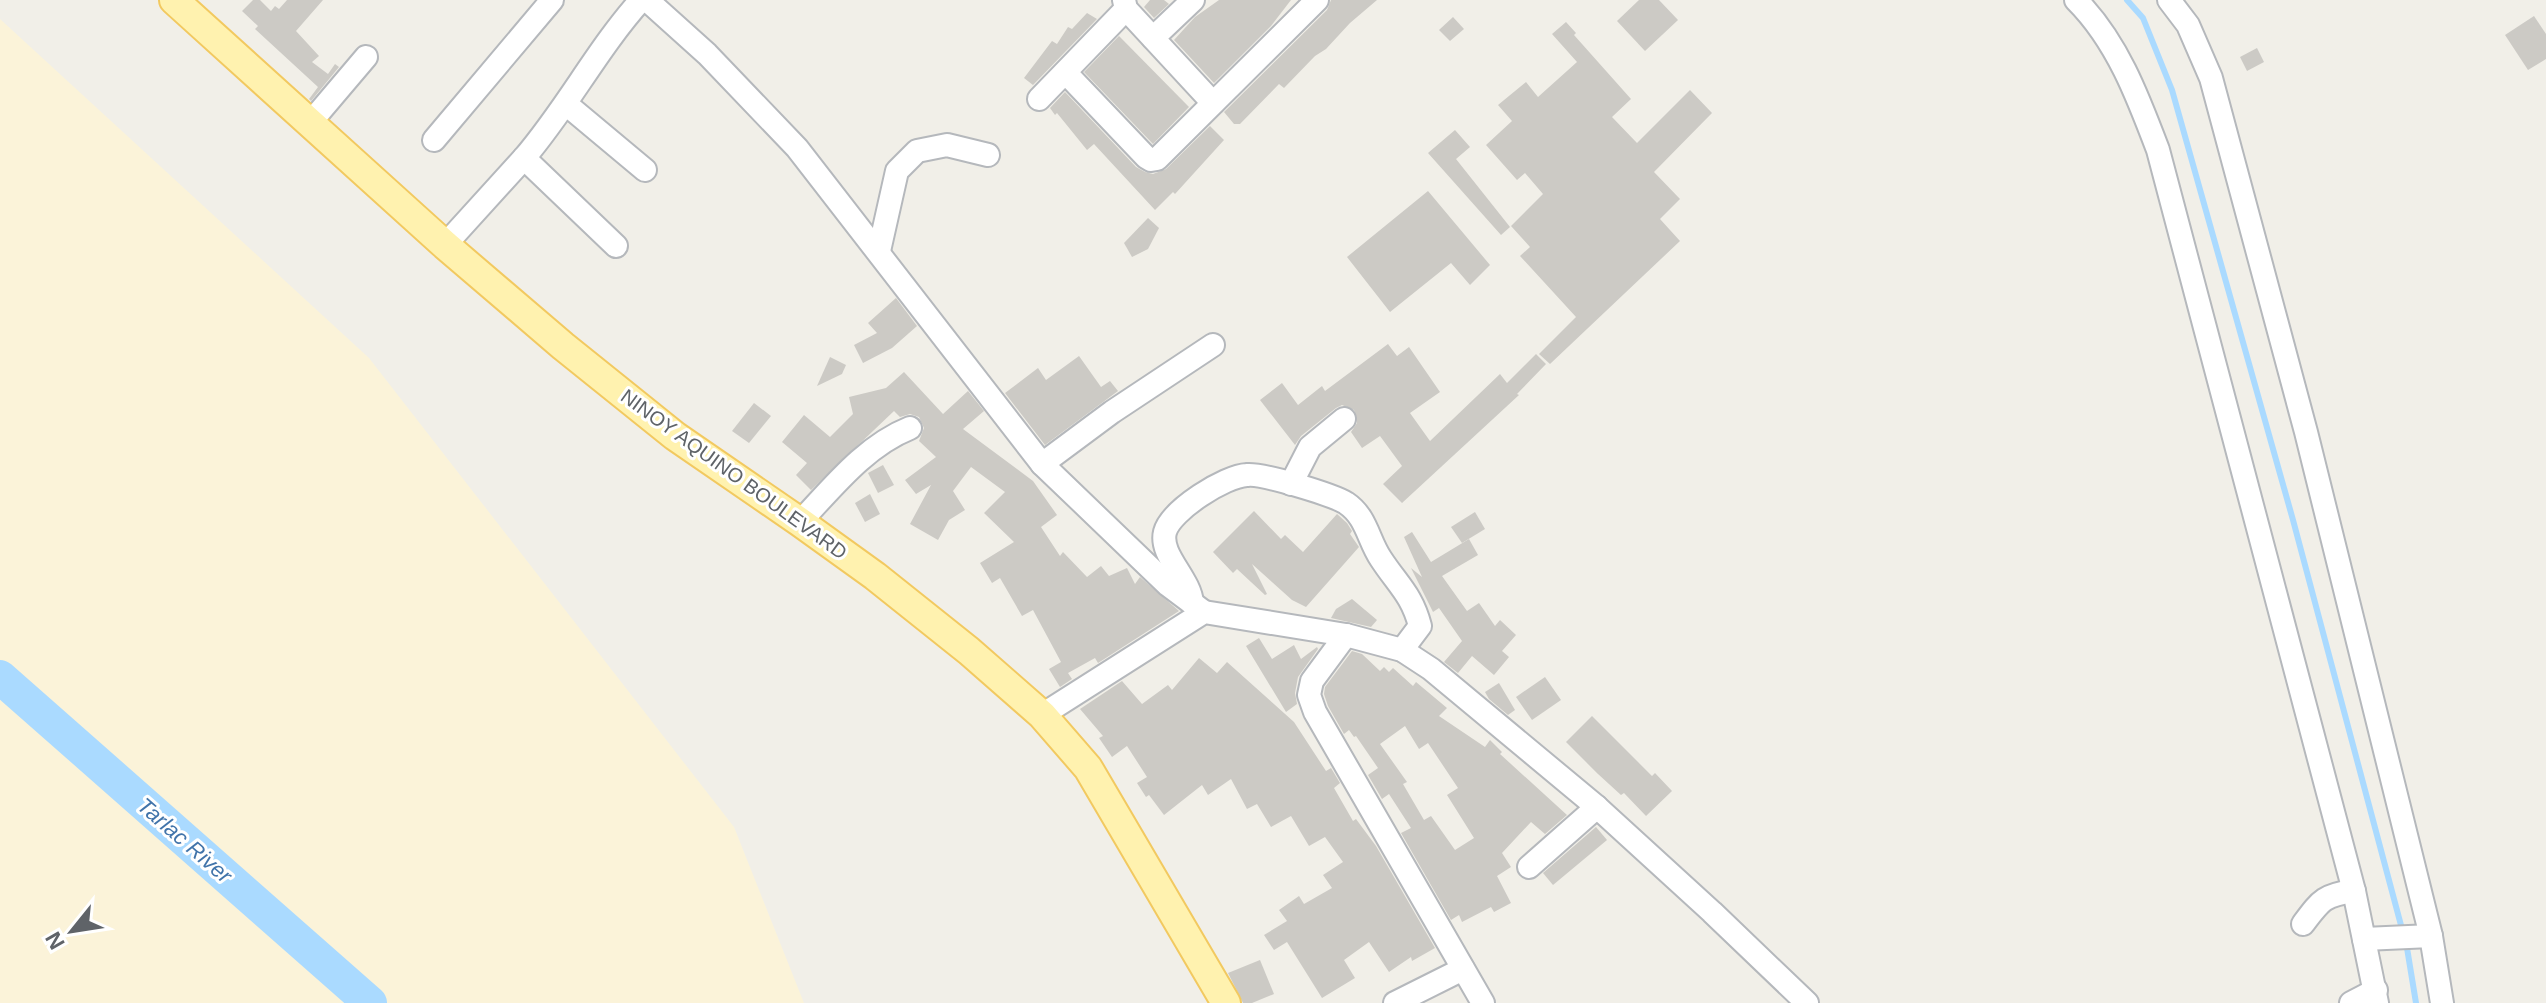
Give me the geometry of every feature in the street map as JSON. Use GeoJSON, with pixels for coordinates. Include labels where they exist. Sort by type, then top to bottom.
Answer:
{"type":"FeatureCollection","features":[{"type":"Feature","properties":{"kind":"main road","name":"NINOY AQUINO BOULEVARD"},"geometry":{"type":"LineString","coordinates":[[174,0],[445,245],[563,346],[675,436],[875,576],[1042,715],[1088,768],[1226,1003]]}},
{"type":"Feature","properties":{"kind":"street"},"geometry":{"type":"LineString","coordinates":[[434,140],[552,0]]}},
{"type":"Feature","properties":{"kind":"street"},"geometry":{"type":"LineString","coordinates":[[445,245],[551,127],[614,30],[641,0]]}},
{"type":"Feature","properties":{"kind":"street"},"geometry":{"type":"LineString","coordinates":[[647,0],[707,54],[797,148],[1042,464],[1168,585],[1198,608],[1346,635],[1402,650],[1431,669],[1597,807],[1807,1003]]}},
{"type":"Feature","properties":{"kind":"street"},"geometry":{"type":"LineString","coordinates":[[1153,38],[1193,0]]}},
{"type":"Feature","properties":{"kind":"street"},"geometry":{"type":"LineString","coordinates":[[1066,73],[1151,160],[1157,159],[1317,0]]}},
{"type":"Feature","properties":{"kind":"street"},"geometry":{"type":"LineString","coordinates":[[2076,0],[2110,44],[2135,89],[2158,150],[2354,891],[2376,996],[2351,1003]]}},
{"type":"Feature","properties":{"kind":"street"},"geometry":{"type":"LineString","coordinates":[[2169,0],[2188,25],[2211,78],[2306,432],[2431,936],[2442,1003]]}},
{"type":"Feature","properties":{"kind":"street"},"geometry":{"type":"LineString","coordinates":[[1039,99],[1066,73],[1125,4],[1213,103]]}},
{"type":"Feature","properties":{"kind":"street"},"geometry":{"type":"LineString","coordinates":[[310,123],[366,57]]}},
{"type":"Feature","properties":{"kind":"street"},"geometry":{"type":"LineString","coordinates":[[566,104],[645,170]]}},
{"type":"Feature","properties":{"kind":"street"},"geometry":{"type":"LineString","coordinates":[[879,251],[897,171],[917,151],[947,145],[988,155]]}},
{"type":"Feature","properties":{"kind":"street"},"geometry":{"type":"LineString","coordinates":[[524,158],[616,246]]}},
{"type":"Feature","properties":{"kind":"street"},"geometry":{"type":"LineString","coordinates":[[1042,464],[1112,412],[1213,345]]}},
{"type":"Feature","properties":{"kind":"street"},"geometry":{"type":"LineString","coordinates":[[1291,484],[1310,447],[1344,419]]}},
{"type":"Feature","properties":{"kind":"street"},"geometry":{"type":"LineString","coordinates":[[800,522],[848,471],[878,445],[910,428]]}},
{"type":"Feature","properties":{"kind":"street"},"geometry":{"type":"LineString","coordinates":[[1198,608],[1186,581],[1164,547],[1165,531],[1175,514],[1205,492],[1247,474],[1291,484],[1346,503],[1367,524],[1379,556],[1414,604],[1420,626],[1402,650]]}},
{"type":"Feature","properties":{"kind":"street"},"geometry":{"type":"LineString","coordinates":[[1042,715],[1198,608]]}},
{"type":"Feature","properties":{"kind":"street"},"geometry":{"type":"LineString","coordinates":[[1346,635],[1312,681],[1309,695],[1315,712],[1483,1003]]}},
{"type":"Feature","properties":{"kind":"street"},"geometry":{"type":"LineString","coordinates":[[1529,867],[1597,807]]}},
{"type":"Feature","properties":{"kind":"street"},"geometry":{"type":"LineString","coordinates":[[2303,924],[2329,894],[2354,891]]}},
{"type":"Feature","properties":{"kind":"street"},"geometry":{"type":"LineString","coordinates":[[2364,939],[2431,936]]}},
{"type":"Feature","properties":{"kind":"street"},"geometry":{"type":"LineString","coordinates":[[1395,1003],[1463,969]]}},
{"type":"Feature","properties":{"kind":"sand"},"geometry":{"type":"Polygon","coordinates":[[[0,19],[369,358],[734,827],[804,1003],[0,1003],[0,19]]]}},
{"type":"Feature","properties":{"kind":"building"},"geometry":{"type":"Polygon","coordinates":[[[253,0],[260,0],[271,11],[275,6],[279,9],[287,0],[323,0],[296,31],[319,56],[312,62],[328,74],[335,64],[339,67],[311,101],[309,99],[318,87],[255,29],[258,26],[242,11],[253,0]]]}},
{"type":"Feature","properties":{"kind":"building"},"geometry":{"type":"Polygon","coordinates":[[[1150,0],[1164,0],[1169,4],[1154,18],[1144,7],[1150,0]]]}},
{"type":"Feature","properties":{"kind":"building"},"geometry":{"type":"Polygon","coordinates":[[[1219,0],[1291,0],[1271,26],[1214,83],[1174,40],[1195,17],[1219,0]]]}},
{"type":"Feature","properties":{"kind":"building"},"geometry":{"type":"Polygon","coordinates":[[[1331,0],[1377,0],[1284,88],[1279,84],[1240,124],[1234,124],[1224,112],[1327,10],[1331,0]]]}},
{"type":"Feature","properties":{"kind":"building"},"geometry":{"type":"Polygon","coordinates":[[[1639,0],[1659,0],[1678,20],[1645,51],[1617,21],[1639,0]]]}},
{"type":"Feature","properties":{"kind":"building"},"geometry":{"type":"Polygon","coordinates":[[[1087,13],[1097,19],[1033,85],[1024,78],[1052,41],[1057,44],[1068,27],[1072,29],[1087,13]]]}},
{"type":"Feature","properties":{"kind":"building"},"geometry":{"type":"Polygon","coordinates":[[[2534,16],[2546,34],[2546,59],[2528,70],[2505,35],[2534,16]]]}},
{"type":"Feature","properties":{"kind":"building"},"geometry":{"type":"Polygon","coordinates":[[[1453,17],[1464,29],[1450,41],[1439,30],[1453,17]]]}},
{"type":"Feature","properties":{"kind":"building"},"geometry":{"type":"Polygon","coordinates":[[[1566,22],[1631,99],[1612,117],[1637,143],[1690,90],[1712,113],[1654,172],[1680,199],[1660,219],[1680,241],[1550,364],[1539,354],[1576,317],[1520,256],[1530,247],[1511,226],[1543,194],[1525,173],[1517,180],[1486,145],[1512,121],[1498,105],[1526,82],[1538,97],[1577,62],[1552,34],[1566,22]]]}},
{"type":"Feature","properties":{"kind":"building"},"geometry":{"type":"Polygon","coordinates":[[[1119,36],[1189,107],[1153,144],[1084,72],[1119,36]]]}},
{"type":"Feature","properties":{"kind":"building"},"geometry":{"type":"Polygon","coordinates":[[[2257,48],[2264,62],[2247,71],[2240,57],[2257,48]]]}},
{"type":"Feature","properties":{"kind":"building"},"geometry":{"type":"Polygon","coordinates":[[[1065,92],[1136,167],[1145,172],[1153,174],[1166,169],[1210,126],[1224,140],[1175,194],[1173,192],[1155,210],[1094,144],[1087,150],[1057,113],[1055,115],[1050,108],[1065,92]]]}},
{"type":"Feature","properties":{"kind":"building"},"geometry":{"type":"Polygon","coordinates":[[[1455,130],[1470,147],[1456,159],[1510,227],[1501,235],[1428,153],[1455,130]]]}},
{"type":"Feature","properties":{"kind":"building"},"geometry":{"type":"Polygon","coordinates":[[[1428,191],[1490,265],[1470,285],[1451,263],[1390,312],[1347,257],[1428,191]]]}},
{"type":"Feature","properties":{"kind":"building"},"geometry":{"type":"Polygon","coordinates":[[[1148,218],[1159,228],[1148,249],[1132,257],[1124,243],[1148,218]]]}},
{"type":"Feature","properties":{"kind":"building"},"geometry":{"type":"Polygon","coordinates":[[[896,298],[917,326],[892,348],[863,363],[854,345],[877,333],[868,323],[896,298]]]}},
{"type":"Feature","properties":{"kind":"building"},"geometry":{"type":"Polygon","coordinates":[[[1388,344],[1397,356],[1409,347],[1440,392],[1410,413],[1430,441],[1500,374],[1507,383],[1536,354],[1546,364],[1519,395],[1402,503],[1383,484],[1402,466],[1380,436],[1362,448],[1351,432],[1357,423],[1354,410],[1342,405],[1336,408],[1301,436],[1295,445],[1260,400],[1282,383],[1298,405],[1322,386],[1325,391],[1388,344]]]}},
{"type":"Feature","properties":{"kind":"building"},"geometry":{"type":"Polygon","coordinates":[[[1079,356],[1101,387],[1110,381],[1118,391],[1045,445],[1005,393],[1038,368],[1046,380],[1079,356]]]}},
{"type":"Feature","properties":{"kind":"building"},"geometry":{"type":"Polygon","coordinates":[[[830,357],[846,365],[842,374],[817,386],[830,357]]]}},
{"type":"Feature","properties":{"kind":"building"},"geometry":{"type":"Polygon","coordinates":[[[904,372],[943,414],[968,391],[984,411],[963,429],[1033,481],[1057,515],[1041,527],[1060,556],[1063,552],[1087,577],[1101,566],[1109,576],[1127,568],[1135,584],[1140,577],[1179,611],[1098,663],[1095,658],[1068,673],[1072,679],[1060,687],[1049,669],[1061,662],[1033,610],[1022,616],[1000,578],[992,583],[980,563],[1014,542],[984,513],[1005,492],[971,467],[953,491],[965,510],[949,520],[938,540],[910,524],[931,485],[916,494],[905,480],[936,457],[919,441],[924,428],[919,417],[910,414],[900,417],[894,411],[811,490],[796,475],[807,463],[782,442],[804,415],[830,437],[853,414],[849,397],[886,388],[904,372]]]}},
{"type":"Feature","properties":{"kind":"building"},"geometry":{"type":"Polygon","coordinates":[[[754,403],[771,416],[749,443],[732,431],[754,403]]]}},
{"type":"Feature","properties":{"kind":"building"},"geometry":{"type":"Polygon","coordinates":[[[883,465],[894,485],[878,493],[868,473],[883,465]]]}},
{"type":"Feature","properties":{"kind":"building"},"geometry":{"type":"Polygon","coordinates":[[[870,494],[880,514],[865,522],[855,503],[870,494]]]}},
{"type":"Feature","properties":{"kind":"building"},"geometry":{"type":"Polygon","coordinates":[[[1254,511],[1281,539],[1285,535],[1303,552],[1337,514],[1347,523],[1359,547],[1306,607],[1292,600],[1252,564],[1265,595],[1237,569],[1233,573],[1213,552],[1254,511]]]}},
{"type":"Feature","properties":{"kind":"building"},"geometry":{"type":"Polygon","coordinates":[[[1475,512],[1485,529],[1462,543],[1451,527],[1475,512]]]}},
{"type":"Feature","properties":{"kind":"building"},"geometry":{"type":"Polygon","coordinates":[[[1412,532],[1431,562],[1469,539],[1478,555],[1442,576],[1467,611],[1479,603],[1495,626],[1500,620],[1516,635],[1502,651],[1509,657],[1494,675],[1472,656],[1458,673],[1444,662],[1462,641],[1439,608],[1433,612],[1411,568],[1422,577],[1404,537],[1412,532]]]}},
{"type":"Feature","properties":{"kind":"building"},"geometry":{"type":"Polygon","coordinates":[[[1352,599],[1377,620],[1371,627],[1331,618],[1336,609],[1352,599]]]}},
{"type":"Feature","properties":{"kind":"building"},"geometry":{"type":"Polygon","coordinates":[[[1259,638],[1272,659],[1294,645],[1301,659],[1318,649],[1298,677],[1295,693],[1297,704],[1286,712],[1246,646],[1259,638]]]}},
{"type":"Feature","properties":{"kind":"building"},"geometry":{"type":"Polygon","coordinates":[[[1352,651],[1362,654],[1380,671],[1384,667],[1389,672],[1393,668],[1413,686],[1416,682],[1447,708],[1439,716],[1485,747],[1490,740],[1502,752],[1500,754],[1567,815],[1545,834],[1531,822],[1502,853],[1511,867],[1497,876],[1511,903],[1494,912],[1491,907],[1462,922],[1459,915],[1451,920],[1401,833],[1411,828],[1389,794],[1382,799],[1368,775],[1378,768],[1356,736],[1349,730],[1344,734],[1328,706],[1325,687],[1352,651]],[[1405,726],[1380,744],[1407,782],[1403,784],[1424,820],[1431,816],[1455,850],[1474,838],[1447,795],[1458,788],[1428,743],[1419,749],[1405,726]]]}},
{"type":"Feature","properties":{"kind":"building"},"geometry":{"type":"Polygon","coordinates":[[[1199,658],[1217,673],[1227,662],[1294,722],[1326,771],[1331,768],[1340,783],[1334,788],[1353,821],[1356,819],[1376,846],[1435,948],[1412,961],[1411,957],[1389,972],[1369,942],[1344,960],[1355,978],[1322,998],[1287,942],[1274,950],[1264,935],[1287,921],[1279,910],[1299,896],[1304,904],[1332,888],[1323,875],[1343,862],[1325,837],[1309,846],[1291,816],[1271,827],[1257,804],[1247,809],[1231,779],[1208,795],[1202,785],[1164,815],[1137,783],[1147,777],[1127,746],[1112,757],[1099,738],[1103,736],[1080,709],[1122,681],[1142,704],[1168,685],[1172,690],[1199,658]]]}},
{"type":"Feature","properties":{"kind":"building"},"geometry":{"type":"Polygon","coordinates":[[[1545,677],[1561,700],[1532,720],[1516,697],[1545,677]]]}},
{"type":"Feature","properties":{"kind":"building"},"geometry":{"type":"Polygon","coordinates":[[[1499,683],[1515,710],[1508,715],[1485,692],[1499,683]]]}},
{"type":"Feature","properties":{"kind":"building"},"geometry":{"type":"Polygon","coordinates":[[[1592,716],[1652,776],[1655,773],[1672,791],[1646,816],[1566,742],[1592,716]]]}},
{"type":"Feature","properties":{"kind":"building"},"geometry":{"type":"Polygon","coordinates":[[[1596,827],[1607,840],[1553,885],[1543,873],[1596,827]]]}},
{"type":"Feature","properties":{"kind":"building"},"geometry":{"type":"Polygon","coordinates":[[[1260,960],[1274,994],[1252,1003],[1243,1003],[1228,973],[1260,960]]]}},
{"type":"Feature","properties":{"kind":"waterway"},"geometry":{"type":"LineString","coordinates":[[2127,0],[2143,18],[2172,90],[2293,520],[2402,929]]}},
{"type":"Feature","properties":{"kind":"waterway","name":"Tarlac River"},"geometry":{"type":"LineString","coordinates":[[0,677],[370,1003]]}},
{"type":"Feature","properties":{"kind":"waterway"},"geometry":{"type":"LineString","coordinates":[[2407,948],[2416,1003]]}}]}
